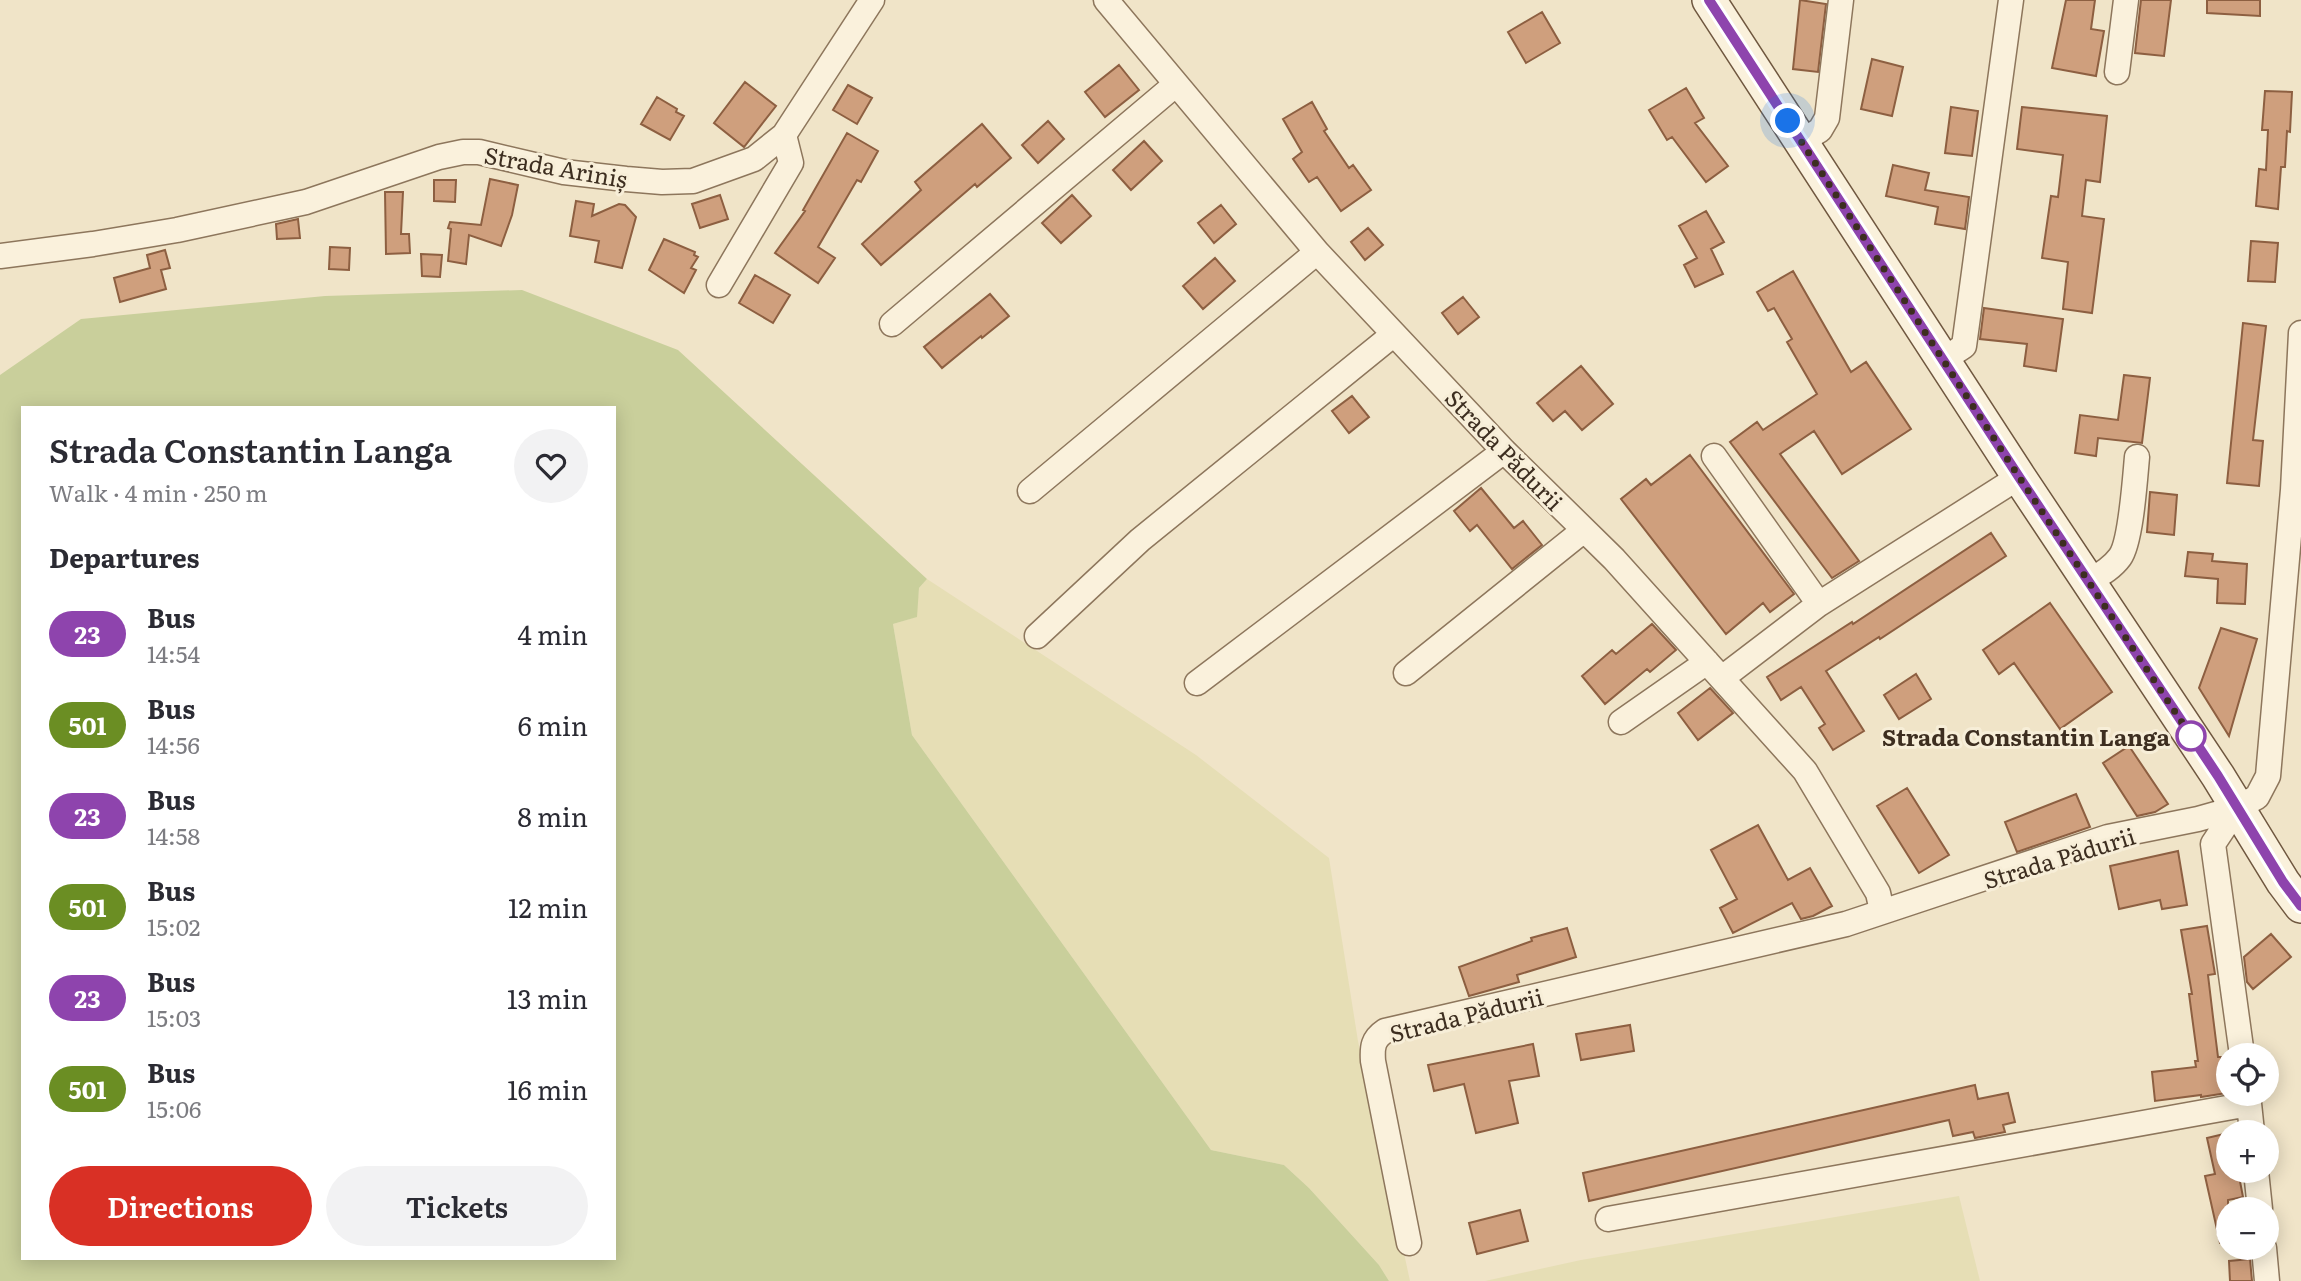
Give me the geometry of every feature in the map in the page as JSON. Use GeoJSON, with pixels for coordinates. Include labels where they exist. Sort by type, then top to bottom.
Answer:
{"type":"FeatureCollection","features":[{"type":"Feature","properties":{"kind":"main road"},"geometry":{"type":"LineString","coordinates":[[1709,0],[2237,808],[2295,886]]}},
{"type":"Feature","properties":{"kind":"street","name":"Strada Ariniș"},"geometry":{"type":"LineString","coordinates":[[0,256],[165,232],[306,202],[439,157],[463,152],[479,152],[564,172],[662,182],[693,181],[754,159],[784,135],[872,0]]}},
{"type":"Feature","properties":{"kind":"street","name":"Strada Pădurii"},"geometry":{"type":"LineString","coordinates":[[1105,0],[1317,253],[1504,451],[1614,559],[1805,771],[1878,893],[1882,911]]}},
{"type":"Feature","properties":{"kind":"street"},"geometry":{"type":"LineString","coordinates":[[1802,141],[1820,130],[1827,118],[1841,0]]}},
{"type":"Feature","properties":{"kind":"street"},"geometry":{"type":"LineString","coordinates":[[1943,360],[1964,346],[2011,0]]}},
{"type":"Feature","properties":{"kind":"street"},"geometry":{"type":"LineString","coordinates":[[2117,72],[2126,0]]}},
{"type":"Feature","properties":{"kind":"street"},"geometry":{"type":"LineString","coordinates":[[892,324],[1175,85]]}},
{"type":"Feature","properties":{"kind":"street"},"geometry":{"type":"LineString","coordinates":[[719,285],[791,163],[784,135]]}},
{"type":"Feature","properties":{"kind":"street"},"geometry":{"type":"LineString","coordinates":[[1030,491],[1317,253]]}},
{"type":"Feature","properties":{"kind":"street"},"geometry":{"type":"LineString","coordinates":[[2240,1043],[2213,844],[2237,808],[2257,797],[2268,776],[2297,490],[2301,333]]}},
{"type":"Feature","properties":{"kind":"street"},"geometry":{"type":"LineString","coordinates":[[1037,636],[1140,540],[1394,334]]}},
{"type":"Feature","properties":{"kind":"street"},"geometry":{"type":"LineString","coordinates":[[1197,683],[1504,451]]}},
{"type":"Feature","properties":{"kind":"street"},"geometry":{"type":"LineString","coordinates":[[1714,456],[1819,604]]}},
{"type":"Feature","properties":{"kind":"street"},"geometry":{"type":"LineString","coordinates":[[2089,581],[2111,567],[2122,554],[2131,512],[2137,457]]}},
{"type":"Feature","properties":{"kind":"street"},"geometry":{"type":"LineString","coordinates":[[1621,722],[1714,670],[2019,477]]}},
{"type":"Feature","properties":{"kind":"street"},"geometry":{"type":"LineString","coordinates":[[1406,673],[1584,530]]}},
{"type":"Feature","properties":{"kind":"street","name":"Strada Pădurii"},"geometry":{"type":"LineString","coordinates":[[1409,1243],[1373,1061],[1372,1049],[1385,1031],[1846,924],[2108,837],[2198,820],[2237,808]]}},
{"type":"Feature","properties":{"kind":"street"},"geometry":{"type":"LineString","coordinates":[[1608,1219],[2216,1105]]}},
{"type":"Feature","properties":{"kind":"street"},"geometry":{"type":"LineString","coordinates":[[2265,1260],[2267,1281]]}},
{"type":"Feature","properties":{"kind":"shaded area"},"geometry":{"type":"Polygon","coordinates":[[[927,579],[1196,755],[1329,858],[1358,1041],[1410,1281],[1389,1281],[1379,1265],[1309,1188],[1284,1165],[1211,1150],[912,735],[893,624],[916,617],[919,588],[927,579]]]}},
{"type":"Feature","properties":{"kind":"shaded area"},"geometry":{"type":"Polygon","coordinates":[[[1959,1196],[1980,1281],[1485,1281],[1581,1260],[1959,1196]]]}},
{"type":"Feature","properties":{"kind":"green space"},"geometry":{"type":"Polygon","coordinates":[[[522,290],[678,350],[927,579],[919,588],[917,617],[893,624],[912,735],[1211,1150],[1284,1165],[1309,1188],[1379,1265],[1389,1281],[0,1281],[0,375],[81,319],[325,296],[522,290]]]}},
{"type":"Feature","properties":{"kind":"building"},"geometry":{"type":"Polygon","coordinates":[[[1800,0],[1826,4],[1818,72],[1793,69],[1800,0]]]}},
{"type":"Feature","properties":{"kind":"building"},"geometry":{"type":"Polygon","coordinates":[[[2066,0],[2095,0],[2091,29],[2104,31],[2096,76],[2052,68],[2066,0]]]}},
{"type":"Feature","properties":{"kind":"building"},"geometry":{"type":"Polygon","coordinates":[[[2141,0],[2171,0],[2164,56],[2135,53],[2141,0]]]}},
{"type":"Feature","properties":{"kind":"building"},"geometry":{"type":"Polygon","coordinates":[[[2207,0],[2260,0],[2260,16],[2207,13],[2207,0]]]}},
{"type":"Feature","properties":{"kind":"building"},"geometry":{"type":"Polygon","coordinates":[[[1542,12],[1560,43],[1526,63],[1508,32],[1542,12]]]}},
{"type":"Feature","properties":{"kind":"building"},"geometry":{"type":"Polygon","coordinates":[[[1872,59],[1903,67],[1892,116],[1861,109],[1872,59]]]}},
{"type":"Feature","properties":{"kind":"building"},"geometry":{"type":"Polygon","coordinates":[[[1119,65],[1139,90],[1105,117],[1085,92],[1119,65]]]}},
{"type":"Feature","properties":{"kind":"building"},"geometry":{"type":"Polygon","coordinates":[[[745,82],[776,106],[744,147],[714,123],[745,82]]]}},
{"type":"Feature","properties":{"kind":"building"},"geometry":{"type":"Polygon","coordinates":[[[848,85],[872,98],[857,124],[833,110],[848,85]]]}},
{"type":"Feature","properties":{"kind":"building"},"geometry":{"type":"Polygon","coordinates":[[[1686,88],[1704,118],[1695,123],[1728,166],[1706,182],[1672,137],[1667,140],[1649,110],[1686,88]]]}},
{"type":"Feature","properties":{"kind":"building"},"geometry":{"type":"Polygon","coordinates":[[[2265,91],[2292,92],[2290,132],[2287,131],[2285,167],[2281,167],[2278,209],[2256,206],[2259,169],[2266,170],[2268,130],[2262,130],[2265,91]]]}},
{"type":"Feature","properties":{"kind":"building"},"geometry":{"type":"Polygon","coordinates":[[[657,97],[684,116],[670,140],[641,124],[657,97]]]}},
{"type":"Feature","properties":{"kind":"building"},"geometry":{"type":"Polygon","coordinates":[[[1312,102],[1327,129],[1324,131],[1349,168],[1353,165],[1371,190],[1341,211],[1317,177],[1309,182],[1293,159],[1302,152],[1283,119],[1312,102]]]}},
{"type":"Feature","properties":{"kind":"building"},"geometry":{"type":"Polygon","coordinates":[[[1951,107],[1978,111],[1972,156],[1945,153],[1951,107]]]}},
{"type":"Feature","properties":{"kind":"building"},"geometry":{"type":"Polygon","coordinates":[[[2022,107],[2107,116],[2100,182],[2086,180],[2082,216],[2104,219],[2092,313],[2063,309],[2068,262],[2042,258],[2051,196],[2058,197],[2063,155],[2017,149],[2022,107]]]}},
{"type":"Feature","properties":{"kind":"building"},"geometry":{"type":"Polygon","coordinates":[[[1048,121],[1064,139],[1038,163],[1022,145],[1048,121]]]}},
{"type":"Feature","properties":{"kind":"building"},"geometry":{"type":"Polygon","coordinates":[[[982,124],[1011,158],[977,187],[975,184],[881,265],[862,244],[921,190],[915,182],[982,124]]]}},
{"type":"Feature","properties":{"kind":"building"},"geometry":{"type":"Polygon","coordinates":[[[847,133],[878,151],[861,182],[857,180],[818,247],[835,258],[818,283],[775,253],[805,211],[803,210],[847,133]]]}},
{"type":"Feature","properties":{"kind":"building"},"geometry":{"type":"Polygon","coordinates":[[[1144,141],[1162,161],[1131,190],[1113,170],[1144,141]]]}},
{"type":"Feature","properties":{"kind":"building"},"geometry":{"type":"Polygon","coordinates":[[[1893,165],[1929,173],[1925,190],[1969,197],[1965,229],[1935,224],[1938,207],[1886,196],[1893,165]]]}},
{"type":"Feature","properties":{"kind":"building"},"geometry":{"type":"Polygon","coordinates":[[[490,179],[518,185],[512,215],[501,246],[469,235],[466,264],[448,261],[450,222],[481,225],[490,179]]]}},
{"type":"Feature","properties":{"kind":"building"},"geometry":{"type":"Polygon","coordinates":[[[434,180],[456,180],[455,202],[434,201],[434,180]]]}},
{"type":"Feature","properties":{"kind":"building"},"geometry":{"type":"Polygon","coordinates":[[[385,192],[403,192],[401,234],[409,234],[410,253],[386,254],[385,192]]]}},
{"type":"Feature","properties":{"kind":"building"},"geometry":{"type":"Polygon","coordinates":[[[720,195],[728,219],[700,228],[692,204],[720,195]]]}},
{"type":"Feature","properties":{"kind":"building"},"geometry":{"type":"Polygon","coordinates":[[[1072,195],[1091,216],[1061,243],[1042,223],[1072,195]]]}},
{"type":"Feature","properties":{"kind":"building"},"geometry":{"type":"Polygon","coordinates":[[[576,201],[594,204],[592,216],[619,204],[625,205],[636,217],[622,268],[595,262],[599,241],[570,236],[576,201]]]}},
{"type":"Feature","properties":{"kind":"building"},"geometry":{"type":"Polygon","coordinates":[[[1221,205],[1236,224],[1214,243],[1198,223],[1221,205]]]}},
{"type":"Feature","properties":{"kind":"building"},"geometry":{"type":"Polygon","coordinates":[[[1706,211],[1724,242],[1711,249],[1723,274],[1695,287],[1684,265],[1697,258],[1679,226],[1706,211]]]}},
{"type":"Feature","properties":{"kind":"building"},"geometry":{"type":"Polygon","coordinates":[[[298,219],[300,238],[277,239],[276,224],[298,219]]]}},
{"type":"Feature","properties":{"kind":"building"},"geometry":{"type":"Polygon","coordinates":[[[1368,228],[1383,245],[1365,260],[1351,242],[1368,228]]]}},
{"type":"Feature","properties":{"kind":"building"},"geometry":{"type":"Polygon","coordinates":[[[664,239],[695,252],[694,255],[698,257],[691,268],[696,270],[684,293],[649,270],[664,239]]]}},
{"type":"Feature","properties":{"kind":"building"},"geometry":{"type":"Polygon","coordinates":[[[2251,241],[2278,243],[2275,282],[2248,281],[2251,241]]]}},
{"type":"Feature","properties":{"kind":"building"},"geometry":{"type":"Polygon","coordinates":[[[330,247],[350,248],[349,270],[329,269],[330,247]]]}},
{"type":"Feature","properties":{"kind":"building"},"geometry":{"type":"Polygon","coordinates":[[[165,250],[170,268],[161,270],[166,289],[120,302],[114,278],[150,268],[147,255],[165,250]]]}},
{"type":"Feature","properties":{"kind":"building"},"geometry":{"type":"Polygon","coordinates":[[[421,254],[442,255],[440,277],[422,276],[421,254]]]}},
{"type":"Feature","properties":{"kind":"building"},"geometry":{"type":"Polygon","coordinates":[[[1215,258],[1235,281],[1203,309],[1183,286],[1215,258]]]}},
{"type":"Feature","properties":{"kind":"building"},"geometry":{"type":"Polygon","coordinates":[[[1793,271],[1851,372],[1866,362],[1911,429],[1842,474],[1814,431],[1780,454],[1859,561],[1832,578],[1730,442],[1757,422],[1763,430],[1817,394],[1787,342],[1792,339],[1774,308],[1768,311],[1757,292],[1793,271]]]}},
{"type":"Feature","properties":{"kind":"building"},"geometry":{"type":"Polygon","coordinates":[[[755,275],[790,295],[773,323],[739,303],[755,275]]]}},
{"type":"Feature","properties":{"kind":"building"},"geometry":{"type":"Polygon","coordinates":[[[990,294],[1009,316],[942,368],[924,347],[990,294]]]}},
{"type":"Feature","properties":{"kind":"building"},"geometry":{"type":"Polygon","coordinates":[[[1463,297],[1479,317],[1458,334],[1442,313],[1463,297]]]}},
{"type":"Feature","properties":{"kind":"building"},"geometry":{"type":"Polygon","coordinates":[[[1984,308],[2063,319],[2056,371],[2024,366],[2027,344],[1980,339],[1984,308]]]}},
{"type":"Feature","properties":{"kind":"building"},"geometry":{"type":"Polygon","coordinates":[[[2243,323],[2266,326],[2253,440],[2263,441],[2259,486],[2227,483],[2243,323]]]}},
{"type":"Feature","properties":{"kind":"building"},"geometry":{"type":"Polygon","coordinates":[[[1581,366],[1613,404],[1582,430],[1565,411],[1553,421],[1537,403],[1581,366]]]}},
{"type":"Feature","properties":{"kind":"building"},"geometry":{"type":"Polygon","coordinates":[[[2124,375],[2150,378],[2142,443],[2098,438],[2096,456],[2075,453],[2080,415],[2118,420],[2124,375]]]}},
{"type":"Feature","properties":{"kind":"building"},"geometry":{"type":"Polygon","coordinates":[[[1352,396],[1369,417],[1349,433],[1332,411],[1352,396]]]}},
{"type":"Feature","properties":{"kind":"building"},"geometry":{"type":"Polygon","coordinates":[[[1690,455],[1794,594],[1770,612],[1763,603],[1726,634],[1621,499],[1646,479],[1651,485],[1690,455]]]}},
{"type":"Feature","properties":{"kind":"building"},"geometry":{"type":"Polygon","coordinates":[[[1481,488],[1514,528],[1523,521],[1542,545],[1512,569],[1477,525],[1470,531],[1454,511],[1481,488]]]}},
{"type":"Feature","properties":{"kind":"building"},"geometry":{"type":"Polygon","coordinates":[[[2150,492],[2177,495],[2174,535],[2147,532],[2150,492]]]}},
{"type":"Feature","properties":{"kind":"building"},"geometry":{"type":"Polygon","coordinates":[[[1991,533],[2006,556],[1880,639],[1879,637],[1826,671],[1864,731],[1833,750],[1819,728],[1825,724],[1801,687],[1781,700],[1767,677],[1991,533]]]}},
{"type":"Feature","properties":{"kind":"building"},"geometry":{"type":"Polygon","coordinates":[[[2188,552],[2213,554],[2212,561],[2247,564],[2245,604],[2217,603],[2218,579],[2185,576],[2188,552]]]}},
{"type":"Feature","properties":{"kind":"building"},"geometry":{"type":"Polygon","coordinates":[[[2050,603],[2112,692],[2060,729],[2014,663],[1999,674],[1983,650],[2050,603]]]}},
{"type":"Feature","properties":{"kind":"building"},"geometry":{"type":"Polygon","coordinates":[[[1652,624],[1676,650],[1650,672],[1647,669],[1605,704],[1582,676],[1612,650],[1616,654],[1652,624]]]}},
{"type":"Feature","properties":{"kind":"building"},"geometry":{"type":"Polygon","coordinates":[[[2221,628],[2257,639],[2229,736],[2199,688],[2221,628]]]}},
{"type":"Feature","properties":{"kind":"building"},"geometry":{"type":"Polygon","coordinates":[[[1916,674],[1931,699],[1899,719],[1884,695],[1916,674]]]}},
{"type":"Feature","properties":{"kind":"building"},"geometry":{"type":"Polygon","coordinates":[[[1710,688],[1733,713],[1698,740],[1678,713],[1710,688]]]}},
{"type":"Feature","properties":{"kind":"building"},"geometry":{"type":"Polygon","coordinates":[[[2129,746],[2168,804],[2155,812],[2137,816],[2103,763],[2129,746]]]}},
{"type":"Feature","properties":{"kind":"building"},"geometry":{"type":"Polygon","coordinates":[[[1907,788],[1949,855],[1919,873],[1877,806],[1907,788]]]}},
{"type":"Feature","properties":{"kind":"building"},"geometry":{"type":"Polygon","coordinates":[[[2076,794],[2090,827],[2017,852],[2005,822],[2076,794]]]}},
{"type":"Feature","properties":{"kind":"building"},"geometry":{"type":"Polygon","coordinates":[[[1758,825],[1788,880],[1810,868],[1832,906],[1801,919],[1792,903],[1733,933],[1720,908],[1737,899],[1711,850],[1758,825]]]}},
{"type":"Feature","properties":{"kind":"building"},"geometry":{"type":"Polygon","coordinates":[[[2178,851],[2187,905],[2162,909],[2160,900],[2119,909],[2110,866],[2178,851]]]}},
{"type":"Feature","properties":{"kind":"building"},"geometry":{"type":"Polygon","coordinates":[[[2207,926],[2215,974],[2208,975],[2216,1043],[2216,1095],[2155,1101],[2152,1072],[2196,1067],[2195,1061],[2198,1061],[2189,994],[2192,994],[2181,930],[2207,926]]]}},
{"type":"Feature","properties":{"kind":"building"},"geometry":{"type":"Polygon","coordinates":[[[1567,928],[1576,957],[1517,975],[1519,982],[1469,996],[1459,967],[1532,941],[1531,938],[1567,928]]]}},
{"type":"Feature","properties":{"kind":"building"},"geometry":{"type":"Polygon","coordinates":[[[2271,934],[2291,957],[2253,989],[2247,982],[2244,957],[2271,934]]]}},
{"type":"Feature","properties":{"kind":"building"},"geometry":{"type":"Polygon","coordinates":[[[1630,1025],[1634,1051],[1581,1060],[1576,1034],[1630,1025]]]}},
{"type":"Feature","properties":{"kind":"building"},"geometry":{"type":"Polygon","coordinates":[[[1533,1044],[1539,1076],[1509,1081],[1518,1123],[1476,1133],[1464,1084],[1434,1091],[1428,1065],[1533,1044]]]}},
{"type":"Feature","properties":{"kind":"building"},"geometry":{"type":"Polygon","coordinates":[[[1975,1085],[1978,1099],[2008,1093],[2015,1122],[2003,1125],[2005,1132],[1975,1138],[1973,1132],[1953,1136],[1949,1120],[1589,1201],[1583,1173],[1975,1085]]]}},
{"type":"Feature","properties":{"kind":"building"},"geometry":{"type":"Polygon","coordinates":[[[2216,1136],[2216,1183],[2240,1183],[2243,1197],[2216,1197],[2216,1225],[2205,1176],[2215,1174],[2207,1138],[2216,1136]]]}},
{"type":"Feature","properties":{"kind":"building"},"geometry":{"type":"Polygon","coordinates":[[[1520,1210],[1528,1241],[1477,1254],[1469,1223],[1520,1210]]]}},
{"type":"Feature","properties":{"kind":"building"},"geometry":{"type":"Polygon","coordinates":[[[2250,1260],[2252,1281],[2230,1281],[2229,1261],[2250,1260]]]}},
{"type":"Feature","properties":{"kind":"bus line","name":"23"},"geometry":{"type":"LineString","coordinates":[[1709,0],[2301,906]]}},
{"type":"Feature","properties":{"kind":"place","name":"Strada Constantin Langa"},"geometry":{"type":"Point","coordinates":[2191,736]}},
{"type":"Feature","properties":{"kind":"route"},"geometry":{"type":"LineString","coordinates":[[1788,121],[2191,736]]}}]}
